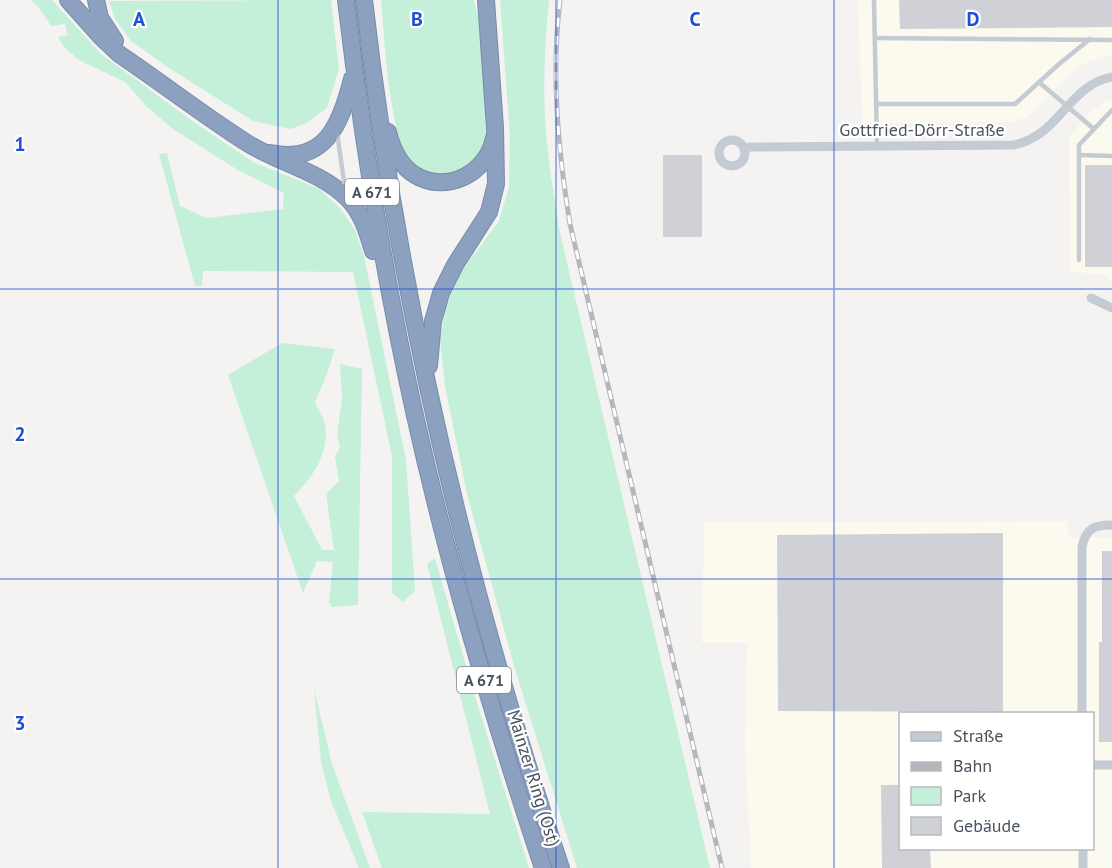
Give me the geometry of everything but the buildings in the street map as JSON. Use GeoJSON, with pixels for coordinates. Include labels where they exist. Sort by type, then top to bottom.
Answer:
{"type":"FeatureCollection","features":[{"type":"Feature","properties":{"kind":"highway"},"geometry":{"type":"LineString","coordinates":[[68,0],[109,45],[137,66],[248,143],[328,182],[346,197],[367,230],[394,314]]}},
{"type":"Feature","properties":{"kind":"highway"},"geometry":{"type":"LineString","coordinates":[[96,0],[100,18],[106,28],[137,66]]}},
{"type":"Feature","properties":{"kind":"highway","name":"A 671"},"geometry":{"type":"LineString","coordinates":[[346,0],[374,204],[394,314]]}},
{"type":"Feature","properties":{"kind":"highway","name":"A 671"},"geometry":{"type":"LineString","coordinates":[[364,0],[392,203],[431,406]]}},
{"type":"Feature","properties":{"kind":"highway"},"geometry":{"type":"LineString","coordinates":[[431,406],[429,372],[433,321],[441,293],[447,278],[482,225],[493,199],[497,169],[486,0]]}},
{"type":"Feature","properties":{"kind":"highway"},"geometry":{"type":"LineString","coordinates":[[262,151],[287,154],[306,151],[326,140],[336,127],[346,105],[354,69]]}},
{"type":"Feature","properties":{"kind":"highway"},"geometry":{"type":"LineString","coordinates":[[374,81],[394,150],[406,168],[424,179],[434,182],[453,181],[474,171],[488,154],[495,128]]}},
{"type":"Feature","properties":{"kind":"highway","name":"Mainzer Ring (Ost)"},"geometry":{"type":"LineString","coordinates":[[394,314],[433,490],[486,686],[543,868]]}},
{"type":"Feature","properties":{"kind":"highway","name":"Mainzer Ring (Ost)"},"geometry":{"type":"LineString","coordinates":[[431,406],[474,582],[502,681],[561,868]]}},
{"type":"Feature","properties":{"kind":"street","name":"Gottfried-Dörr-Straße"},"geometry":{"type":"LineString","coordinates":[[744,149],[750,147],[1013,145],[1024,143],[1044,132],[1090,84],[1112,77]]}},
{"type":"Feature","properties":{"kind":"street"},"geometry":{"type":"LineString","coordinates":[[1091,298],[1112,308]]}},
{"type":"Feature","properties":{"kind":"street"},"geometry":{"type":"LineString","coordinates":[[1082,712],[1082,547],[1084,536],[1092,528],[1112,525]]}},
{"type":"Feature","properties":{"kind":"street"},"geometry":{"type":"LineString","coordinates":[[1094,765],[1112,765]]}},
{"type":"Feature","properties":{"kind":"street"},"geometry":{"type":"LineString","coordinates":[[1083,850],[1083,868]]}},
{"type":"Feature","properties":{"kind":"lane"},"geometry":{"type":"LineString","coordinates":[[874,0],[877,146]]}},
{"type":"Feature","properties":{"kind":"lane"},"geometry":{"type":"LineString","coordinates":[[875,38],[1112,40]]}},
{"type":"Feature","properties":{"kind":"lane"},"geometry":{"type":"LineString","coordinates":[[876,104],[1012,105],[1018,103],[1059,64],[1090,39]]}},
{"type":"Feature","properties":{"kind":"lane"},"geometry":{"type":"LineString","coordinates":[[1040,82],[1094,129]]}},
{"type":"Feature","properties":{"kind":"lane"},"geometry":{"type":"LineString","coordinates":[[1079,260],[1079,145],[1112,110]]}},
{"type":"Feature","properties":{"kind":"lane"},"geometry":{"type":"LineString","coordinates":[[336,127],[346,197]]}},
{"type":"Feature","properties":{"kind":"lane"},"geometry":{"type":"LineString","coordinates":[[1079,155],[1112,156]]}},
{"type":"Feature","properties":{"kind":"shaded area"},"geometry":{"type":"Polygon","coordinates":[[[858,0],[1112,0],[1112,56],[1089,61],[1073,71],[1028,117],[1010,122],[862,123],[858,0]]]}},
{"type":"Feature","properties":{"kind":"shaded area"},"geometry":{"type":"Polygon","coordinates":[[[1112,99],[1112,281],[1102,274],[1070,272],[1069,136],[1090,113],[1102,103],[1112,99]]]}},
{"type":"Feature","properties":{"kind":"shaded area"},"geometry":{"type":"Polygon","coordinates":[[[1068,521],[1068,537],[1112,538],[1112,868],[751,868],[745,745],[747,643],[702,643],[704,522],[1068,521]]]}},
{"type":"Feature","properties":{"kind":"green space"},"geometry":{"type":"Polygon","coordinates":[[[31,0],[52,0],[101,54],[253,162],[318,188],[340,208],[355,230],[364,256],[406,460],[415,591],[403,602],[392,593],[392,456],[353,272],[203,271],[202,286],[195,286],[159,154],[167,153],[180,206],[206,218],[283,209],[284,193],[238,170],[173,129],[147,107],[125,82],[79,60],[65,48],[58,37],[68,35],[65,24],[51,26],[31,0]]]}},
{"type":"Feature","properties":{"kind":"green space"},"geometry":{"type":"Polygon","coordinates":[[[331,0],[339,69],[327,108],[306,123],[291,129],[253,121],[169,68],[130,40],[115,19],[109,1],[331,0]]]}},
{"type":"Feature","properties":{"kind":"green space"},"geometry":{"type":"Polygon","coordinates":[[[381,0],[474,0],[481,30],[486,136],[480,157],[471,169],[432,177],[410,160],[397,128],[392,106],[381,0]]]}},
{"type":"Feature","properties":{"kind":"green space"},"geometry":{"type":"Polygon","coordinates":[[[500,0],[549,0],[544,96],[549,164],[560,233],[710,868],[577,868],[515,669],[467,494],[445,386],[440,340],[446,305],[462,271],[499,221],[509,187],[510,137],[500,0]]]}},
{"type":"Feature","properties":{"kind":"green space"},"geometry":{"type":"Polygon","coordinates":[[[282,343],[335,349],[315,402],[325,424],[325,444],[308,481],[294,496],[322,550],[334,550],[326,494],[339,481],[335,457],[340,447],[337,435],[342,399],[340,364],[362,369],[358,605],[332,607],[329,602],[333,562],[317,561],[303,593],[228,375],[282,343]]]}},
{"type":"Feature","properties":{"kind":"green space"},"geometry":{"type":"Polygon","coordinates":[[[435,558],[473,690],[529,868],[382,868],[362,812],[490,814],[427,564],[435,558]]]}},
{"type":"Feature","properties":{"kind":"green space"},"geometry":{"type":"Polygon","coordinates":[[[314,689],[332,764],[370,868],[359,868],[331,801],[321,762],[314,689]]]}},
{"type":"Feature","properties":{"kind":"railway"},"geometry":{"type":"LineString","coordinates":[[560,0],[556,56],[557,112],[570,224],[722,868]]}}]}
